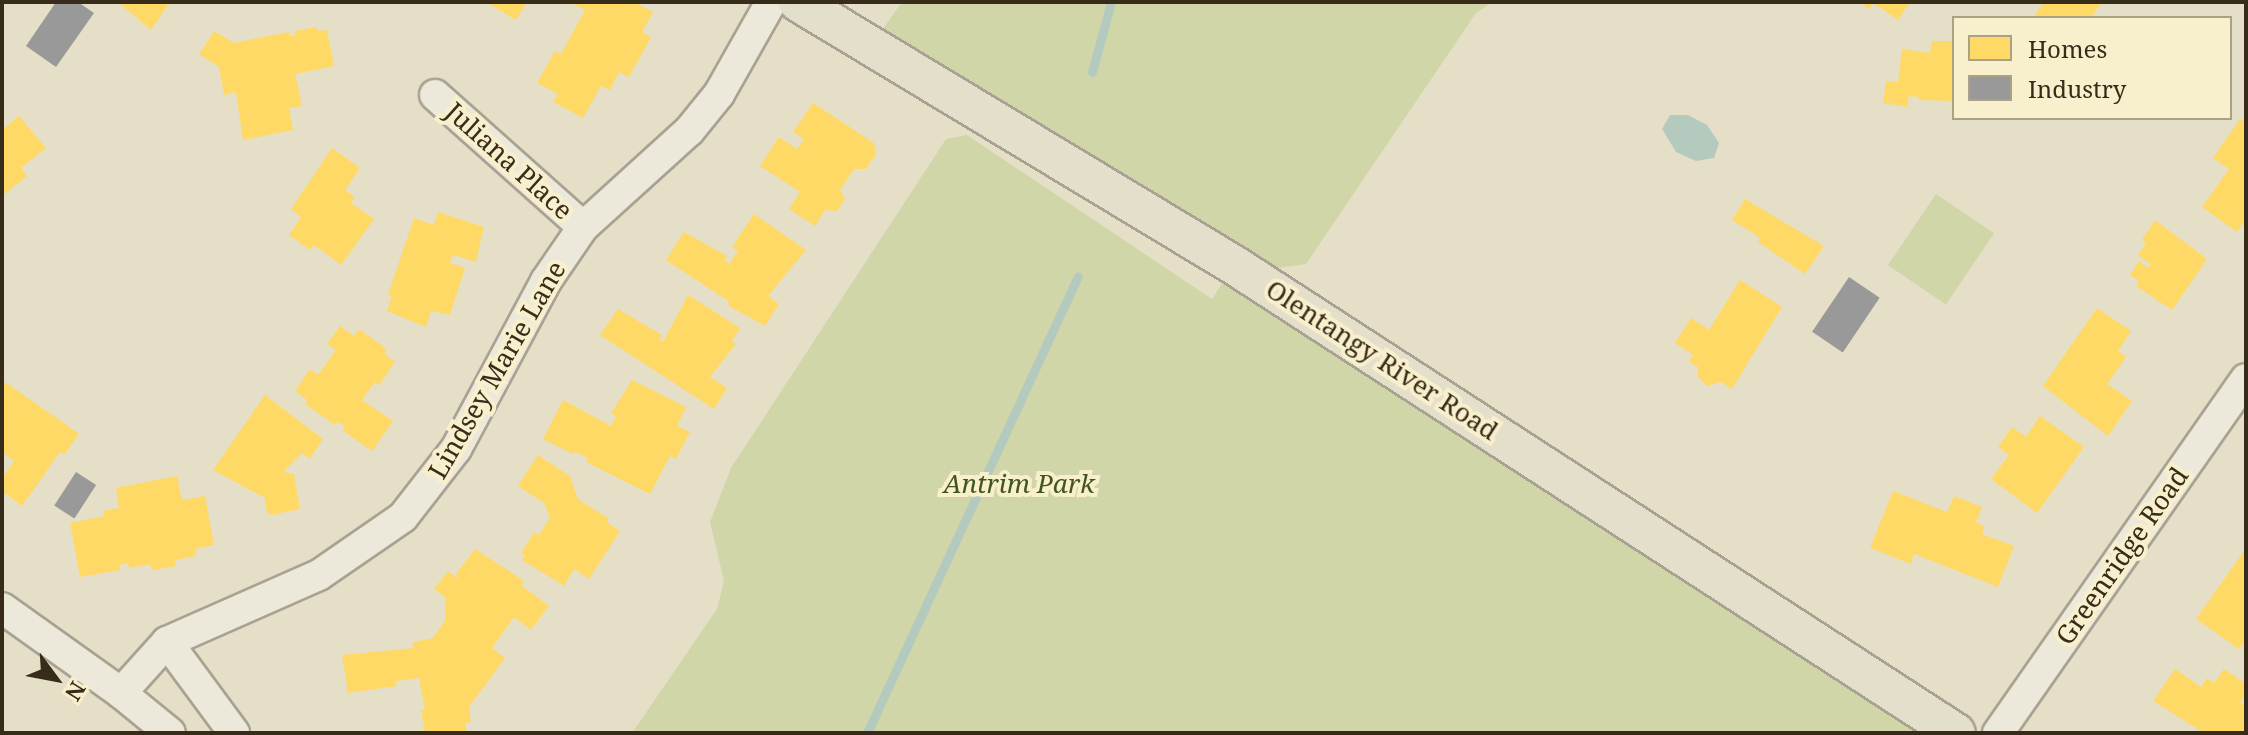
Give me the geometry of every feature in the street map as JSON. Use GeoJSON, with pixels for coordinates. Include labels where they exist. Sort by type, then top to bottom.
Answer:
{"type":"FeatureCollection","features":[{"type":"Feature","properties":{"kind":"main road","name":"Olentangy River Road"},"geometry":{"type":"LineString","coordinates":[[798,2],[1247,273],[1956,733]]}},
{"type":"Feature","properties":{"kind":"street","name":"Lindsey Marie Lane"},"geometry":{"type":"LineString","coordinates":[[121,693],[167,642],[319,575],[403,517],[456,449],[546,281],[583,227],[689,131],[719,94],[771,2]]}},
{"type":"Feature","properties":{"kind":"street","name":"Juliana Place"},"geometry":{"type":"LineString","coordinates":[[435,95],[583,227]]}},
{"type":"Feature","properties":{"kind":"street","name":"Greenridge Road"},"geometry":{"type":"LineString","coordinates":[[1998,733],[2246,379]]}},
{"type":"Feature","properties":{"kind":"street"},"geometry":{"type":"LineString","coordinates":[[2,608],[121,693],[170,733]]}},
{"type":"Feature","properties":{"kind":"street"},"geometry":{"type":"LineString","coordinates":[[167,642],[234,733]]}},
{"type":"Feature","properties":{"kind":"green space"},"geometry":{"type":"Polygon","coordinates":[[[902,2],[1493,2],[1476,13],[1306,264],[1278,268],[880,33],[902,2]]]}},
{"type":"Feature","properties":{"kind":"green space","name":"Antrim Park"},"geometry":{"type":"Polygon","coordinates":[[[967,135],[1212,299],[1234,265],[1956,733],[632,733],[717,609],[724,581],[710,522],[731,468],[946,139],[967,135]]]}},
{"type":"Feature","properties":{"kind":"green space"},"geometry":{"type":"Polygon","coordinates":[[[1936,194],[1994,233],[1946,304],[1888,265],[1936,194]]]}},
{"type":"Feature","properties":{"kind":"shaded area"},"geometry":{"type":"Polygon","coordinates":[[[1670,115],[1688,115],[1707,125],[1719,143],[1714,158],[1696,161],[1676,152],[1662,129],[1670,115]]]}},
{"type":"Feature","properties":{"kind":"building: Homes"},"geometry":{"type":"Polygon","coordinates":[[[118,2],[170,2],[151,30],[118,2]]]}},
{"type":"Feature","properties":{"kind":"building: Homes"},"geometry":{"type":"Polygon","coordinates":[[[486,2],[527,2],[516,20],[486,2]]]}},
{"type":"Feature","properties":{"kind":"building: Homes"},"geometry":{"type":"Polygon","coordinates":[[[569,2],[634,2],[653,12],[642,32],[651,37],[629,77],[619,72],[610,90],[601,86],[583,118],[553,102],[558,94],[537,83],[555,51],[561,54],[585,10],[569,2]]]}},
{"type":"Feature","properties":{"kind":"building: Homes"},"geometry":{"type":"Polygon","coordinates":[[[1859,2],[1910,2],[1898,20],[1873,3],[1870,9],[1859,2]]]}},
{"type":"Feature","properties":{"kind":"building: Homes"},"geometry":{"type":"Polygon","coordinates":[[[2044,2],[2102,2],[2092,16],[2034,16],[2044,2]]]}},
{"type":"Feature","properties":{"kind":"building: Homes"},"geometry":{"type":"Polygon","coordinates":[[[317,27],[318,31],[327,30],[334,66],[295,74],[302,106],[289,108],[293,130],[243,140],[236,92],[224,95],[219,67],[199,54],[214,31],[234,43],[289,32],[290,36],[296,35],[295,31],[317,27]]]}},
{"type":"Feature","properties":{"kind":"building: Homes"},"geometry":{"type":"Polygon","coordinates":[[[1932,41],[1952,41],[1952,101],[1919,100],[1919,97],[1909,96],[1907,107],[1883,103],[1886,81],[1898,82],[1902,49],[1930,53],[1932,41]]]}},
{"type":"Feature","properties":{"kind":"building: Homes"},"geometry":{"type":"Polygon","coordinates":[[[813,103],[874,143],[876,154],[866,169],[854,169],[840,190],[845,199],[837,211],[825,210],[815,226],[789,209],[800,192],[760,166],[779,137],[797,149],[804,139],[793,132],[813,103]]]}},
{"type":"Feature","properties":{"kind":"building: Homes"},"geometry":{"type":"Polygon","coordinates":[[[19,116],[46,148],[21,168],[27,176],[2,196],[2,130],[19,116]]]}},
{"type":"Feature","properties":{"kind":"building: Homes"},"geometry":{"type":"Polygon","coordinates":[[[2240,119],[2246,123],[2246,219],[2237,232],[2202,207],[2229,169],[2213,158],[2240,119]]]}},
{"type":"Feature","properties":{"kind":"building: Homes"},"geometry":{"type":"Polygon","coordinates":[[[332,148],[360,168],[345,190],[355,197],[351,203],[374,219],[341,265],[314,245],[310,250],[289,235],[301,217],[291,209],[332,148]]]}},
{"type":"Feature","properties":{"kind":"building: Homes"},"geometry":{"type":"Polygon","coordinates":[[[1745,199],[1824,246],[1805,274],[1732,220],[1745,199]]]}},
{"type":"Feature","properties":{"kind":"building: Homes"},"geometry":{"type":"Polygon","coordinates":[[[438,212],[484,227],[476,262],[453,255],[450,263],[465,268],[450,315],[431,311],[426,327],[387,311],[392,297],[388,295],[414,218],[434,225],[438,212]]]}},
{"type":"Feature","properties":{"kind":"building: Homes"},"geometry":{"type":"Polygon","coordinates":[[[754,214],[806,250],[768,296],[779,304],[765,326],[729,306],[728,301],[666,260],[684,232],[727,256],[724,260],[729,264],[738,251],[732,247],[754,214]]]}},
{"type":"Feature","properties":{"kind":"building: Homes"},"geometry":{"type":"Polygon","coordinates":[[[2155,220],[2207,259],[2172,310],[2136,286],[2139,281],[2130,275],[2139,261],[2148,268],[2151,265],[2138,255],[2146,243],[2142,240],[2155,220]]]}},
{"type":"Feature","properties":{"kind":"building: Homes"},"geometry":{"type":"Polygon","coordinates":[[[1740,280],[1782,307],[1732,389],[1721,382],[1707,386],[1698,377],[1698,367],[1689,362],[1693,355],[1675,343],[1691,318],[1709,330],[1740,280]]]}},
{"type":"Feature","properties":{"kind":"building: Homes"},"geometry":{"type":"Polygon","coordinates":[[[688,295],[740,328],[732,341],[736,344],[710,377],[727,388],[714,409],[600,335],[618,309],[662,335],[659,339],[663,342],[688,295]]]}},
{"type":"Feature","properties":{"kind":"building: Homes"},"geometry":{"type":"Polygon","coordinates":[[[2097,308],[2131,331],[2118,351],[2126,357],[2107,384],[2132,401],[2108,436],[2043,386],[2097,308]]]}},
{"type":"Feature","properties":{"kind":"building: Homes"},"geometry":{"type":"Polygon","coordinates":[[[340,326],[354,336],[359,329],[381,345],[387,351],[385,354],[395,362],[379,385],[375,382],[362,400],[393,421],[372,451],[343,431],[345,427],[338,422],[335,425],[305,404],[307,400],[295,391],[310,369],[318,375],[336,350],[327,344],[340,326]]]}},
{"type":"Feature","properties":{"kind":"building: Homes"},"geometry":{"type":"Polygon","coordinates":[[[632,380],[686,407],[677,426],[690,432],[676,459],[670,456],[650,494],[586,462],[588,458],[543,439],[563,400],[611,426],[616,416],[611,413],[632,380]]]}},
{"type":"Feature","properties":{"kind":"building: Homes"},"geometry":{"type":"Polygon","coordinates":[[[5,382],[79,434],[64,455],[60,452],[22,506],[2,491],[2,478],[14,461],[2,452],[2,387],[5,382]]]}},
{"type":"Feature","properties":{"kind":"building: Homes"},"geometry":{"type":"Polygon","coordinates":[[[265,395],[323,439],[310,459],[302,453],[283,472],[294,474],[300,509],[272,515],[267,513],[265,498],[213,470],[265,395]]]}},
{"type":"Feature","properties":{"kind":"building: Homes"},"geometry":{"type":"Polygon","coordinates":[[[2040,416],[2084,447],[2037,513],[1991,479],[2009,455],[1998,447],[2012,427],[2026,437],[2040,416]]]}},
{"type":"Feature","properties":{"kind":"building: Homes"},"geometry":{"type":"Polygon","coordinates":[[[538,455],[570,476],[578,499],[609,519],[607,522],[620,531],[589,579],[574,569],[564,586],[522,560],[525,555],[521,553],[534,532],[539,535],[550,517],[544,503],[518,486],[538,455]]]}},
{"type":"Feature","properties":{"kind":"building: Homes"},"geometry":{"type":"Polygon","coordinates":[[[177,476],[182,500],[205,496],[214,545],[195,549],[196,556],[175,560],[176,566],[152,570],[150,564],[129,568],[128,563],[119,565],[120,570],[80,577],[70,523],[104,516],[103,511],[119,508],[116,488],[177,476]]]}},
{"type":"Feature","properties":{"kind":"building: Homes"},"geometry":{"type":"Polygon","coordinates":[[[1893,491],[1947,512],[1954,496],[1982,507],[1976,523],[1984,526],[1982,534],[2014,546],[1998,587],[1914,554],[1911,564],[1870,548],[1893,491]]]}},
{"type":"Feature","properties":{"kind":"building: Homes"},"geometry":{"type":"Polygon","coordinates":[[[2246,548],[2246,640],[2239,649],[2196,619],[2246,548]]]}},
{"type":"Feature","properties":{"kind":"building: Homes"},"geometry":{"type":"Polygon","coordinates":[[[475,549],[524,581],[521,585],[549,606],[531,630],[514,617],[492,648],[505,658],[469,707],[471,722],[465,723],[467,733],[425,733],[421,710],[425,710],[419,678],[396,681],[397,686],[348,693],[342,655],[413,648],[413,642],[433,638],[445,621],[445,597],[434,589],[448,571],[459,579],[456,574],[475,549]]]}},
{"type":"Feature","properties":{"kind":"building: Homes"},"geometry":{"type":"Polygon","coordinates":[[[2175,669],[2201,687],[2207,678],[2214,683],[2224,669],[2246,684],[2246,694],[2240,702],[2246,706],[2246,733],[2204,733],[2153,701],[2175,669]]]}},
{"type":"Feature","properties":{"kind":"building: Industry"},"geometry":{"type":"Polygon","coordinates":[[[56,2],[78,2],[94,13],[56,67],[26,46],[56,2]]]}},
{"type":"Feature","properties":{"kind":"building: Industry"},"geometry":{"type":"Polygon","coordinates":[[[1849,277],[1880,298],[1843,352],[1812,332],[1849,277]]]}},
{"type":"Feature","properties":{"kind":"building: Industry"},"geometry":{"type":"Polygon","coordinates":[[[76,472],[96,485],[74,519],[54,506],[76,472]]]}},
{"type":"Feature","properties":{"kind":"waterway"},"geometry":{"type":"LineString","coordinates":[[1092,72],[1111,2]]}},
{"type":"Feature","properties":{"kind":"waterway"},"geometry":{"type":"LineString","coordinates":[[867,733],[1078,276]]}}]}
